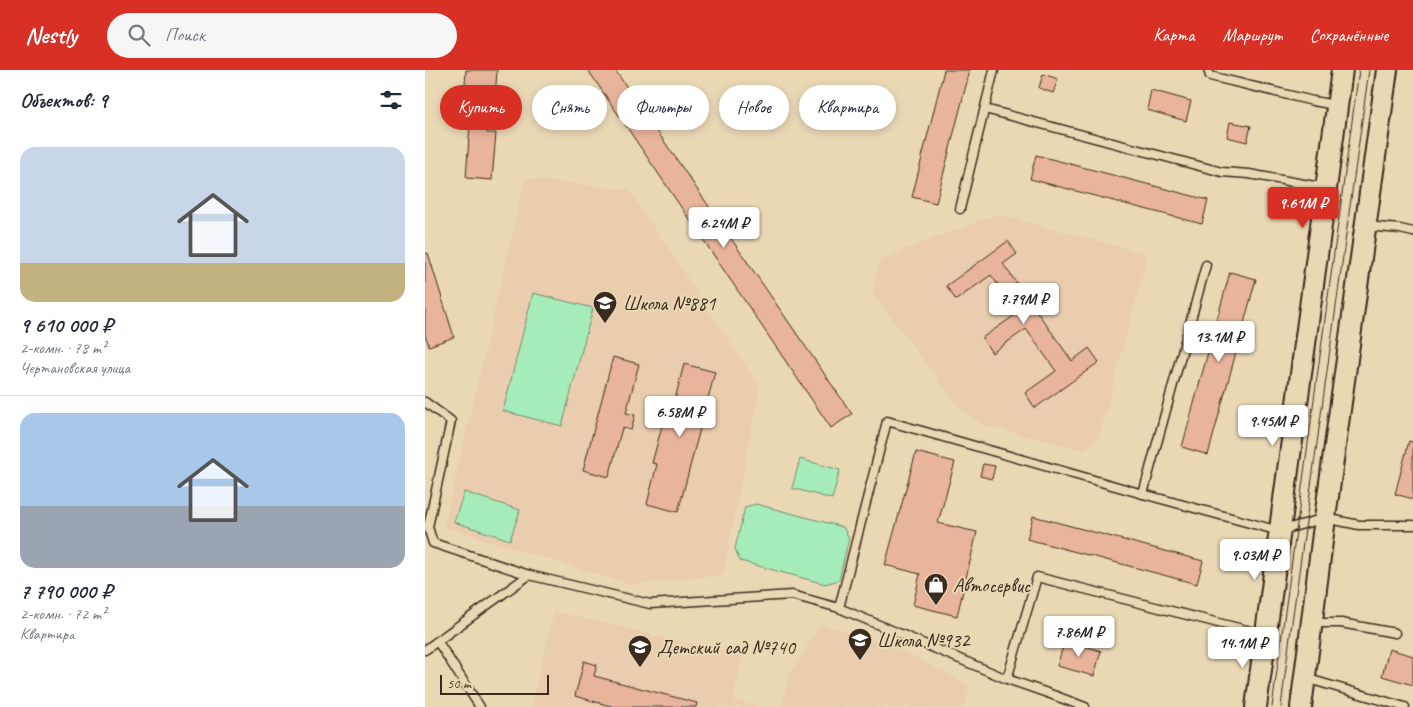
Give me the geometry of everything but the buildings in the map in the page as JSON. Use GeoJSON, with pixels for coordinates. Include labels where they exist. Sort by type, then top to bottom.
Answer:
{"type":"FeatureCollection","features":[{"type":"Feature","properties":{"kind":"main road"},"geometry":{"type":"LineString","coordinates":[[1256,707],[1342,70]]}},
{"type":"Feature","properties":{"kind":"main road"},"geometry":{"type":"LineString","coordinates":[[1301,707],[1325,518],[1387,70]]}},
{"type":"Feature","properties":{"kind":"lane"},"geometry":{"type":"LineString","coordinates":[[960,209],[994,70]]}},
{"type":"Feature","properties":{"kind":"lane"},"geometry":{"type":"LineString","coordinates":[[1208,70],[1210,76],[1337,106]]}},
{"type":"Feature","properties":{"kind":"lane"},"geometry":{"type":"LineString","coordinates":[[985,109],[1222,172],[1249,174],[1326,188]]}},
{"type":"Feature","properties":{"kind":"lane"},"geometry":{"type":"LineString","coordinates":[[1366,226],[1413,232]]}},
{"type":"Feature","properties":{"kind":"lane"},"geometry":{"type":"LineString","coordinates":[[1143,494],[1206,265]]}},
{"type":"Feature","properties":{"kind":"lane"},"geometry":{"type":"LineString","coordinates":[[425,402],[451,421],[427,527],[433,543],[529,575],[650,604],[792,595],[839,608],[1007,679],[1085,707]]}},
{"type":"Feature","properties":{"kind":"lane"},"geometry":{"type":"LineString","coordinates":[[839,608],[887,421],[1279,531],[1325,518],[1359,525],[1413,525]]}},
{"type":"Feature","properties":{"kind":"lane"},"geometry":{"type":"LineString","coordinates":[[425,650],[529,575]]}},
{"type":"Feature","properties":{"kind":"lane"},"geometry":{"type":"LineString","coordinates":[[1007,679],[1037,577],[1266,635]]}},
{"type":"Feature","properties":{"kind":"lane"},"geometry":{"type":"LineString","coordinates":[[1312,624],[1341,624],[1395,633]]}},
{"type":"Feature","properties":{"kind":"lane"},"geometry":{"type":"LineString","coordinates":[[438,642],[480,707]]}},
{"type":"Feature","properties":{"kind":"lane"},"geometry":{"type":"LineString","coordinates":[[1305,678],[1405,707]]}},
{"type":"Feature","properties":{"kind":"shaded area","name":"Школа №881"},"geometry":{"type":"Polygon","coordinates":[[[525,178],[629,190],[760,387],[723,575],[631,585],[444,527],[525,178]]]}},
{"type":"Feature","properties":{"kind":"shaded area"},"geometry":{"type":"Polygon","coordinates":[[[996,214],[1148,254],[1099,438],[1084,450],[985,426],[960,409],[872,292],[879,260],[996,214]]]}},
{"type":"Feature","properties":{"kind":"shaded area","name":"Детский сад №740"},"geometry":{"type":"Polygon","coordinates":[[[554,611],[743,656],[733,700],[759,707],[531,707],[554,611]]]}},
{"type":"Feature","properties":{"kind":"shaded area","name":"Школа №932"},"geometry":{"type":"Polygon","coordinates":[[[821,624],[893,646],[970,685],[965,707],[781,707],[789,675],[821,624]]]}},
{"type":"Feature","properties":{"kind":"green space"},"geometry":{"type":"Polygon","coordinates":[[[533,293],[593,308],[562,426],[503,411],[533,293]]]}},
{"type":"Feature","properties":{"kind":"green space"},"geometry":{"type":"Polygon","coordinates":[[[800,459],[840,470],[832,499],[792,488],[800,459]]]}},
{"type":"Feature","properties":{"kind":"green space"},"geometry":{"type":"Polygon","coordinates":[[[464,492],[520,510],[510,540],[454,522],[464,492]]]}},
{"type":"Feature","properties":{"kind":"green space"},"geometry":{"type":"Polygon","coordinates":[[[756,504],[843,527],[849,538],[839,580],[825,584],[740,561],[735,549],[745,507],[756,504]]]}},
{"type":"Feature","properties":{"kind":"tram line"},"geometry":{"type":"LineString","coordinates":[[1272,707],[1359,70]]}},
{"type":"Feature","properties":{"kind":"tram line"},"geometry":{"type":"LineString","coordinates":[[1281,707],[1369,70]]}},
{"type":"Feature","properties":{"kind":"place","name":"Школа №881"},"geometry":{"type":"Point","coordinates":[605,324]}},
{"type":"Feature","properties":{"kind":"place","name":"Автосервис"},"geometry":{"type":"Point","coordinates":[936,606]}},
{"type":"Feature","properties":{"kind":"place","name":"Школа №932"},"geometry":{"type":"Point","coordinates":[860,661]}},
{"type":"Feature","properties":{"kind":"place","name":"Детский сад №740"},"geometry":{"type":"Point","coordinates":[640,668]}}]}
